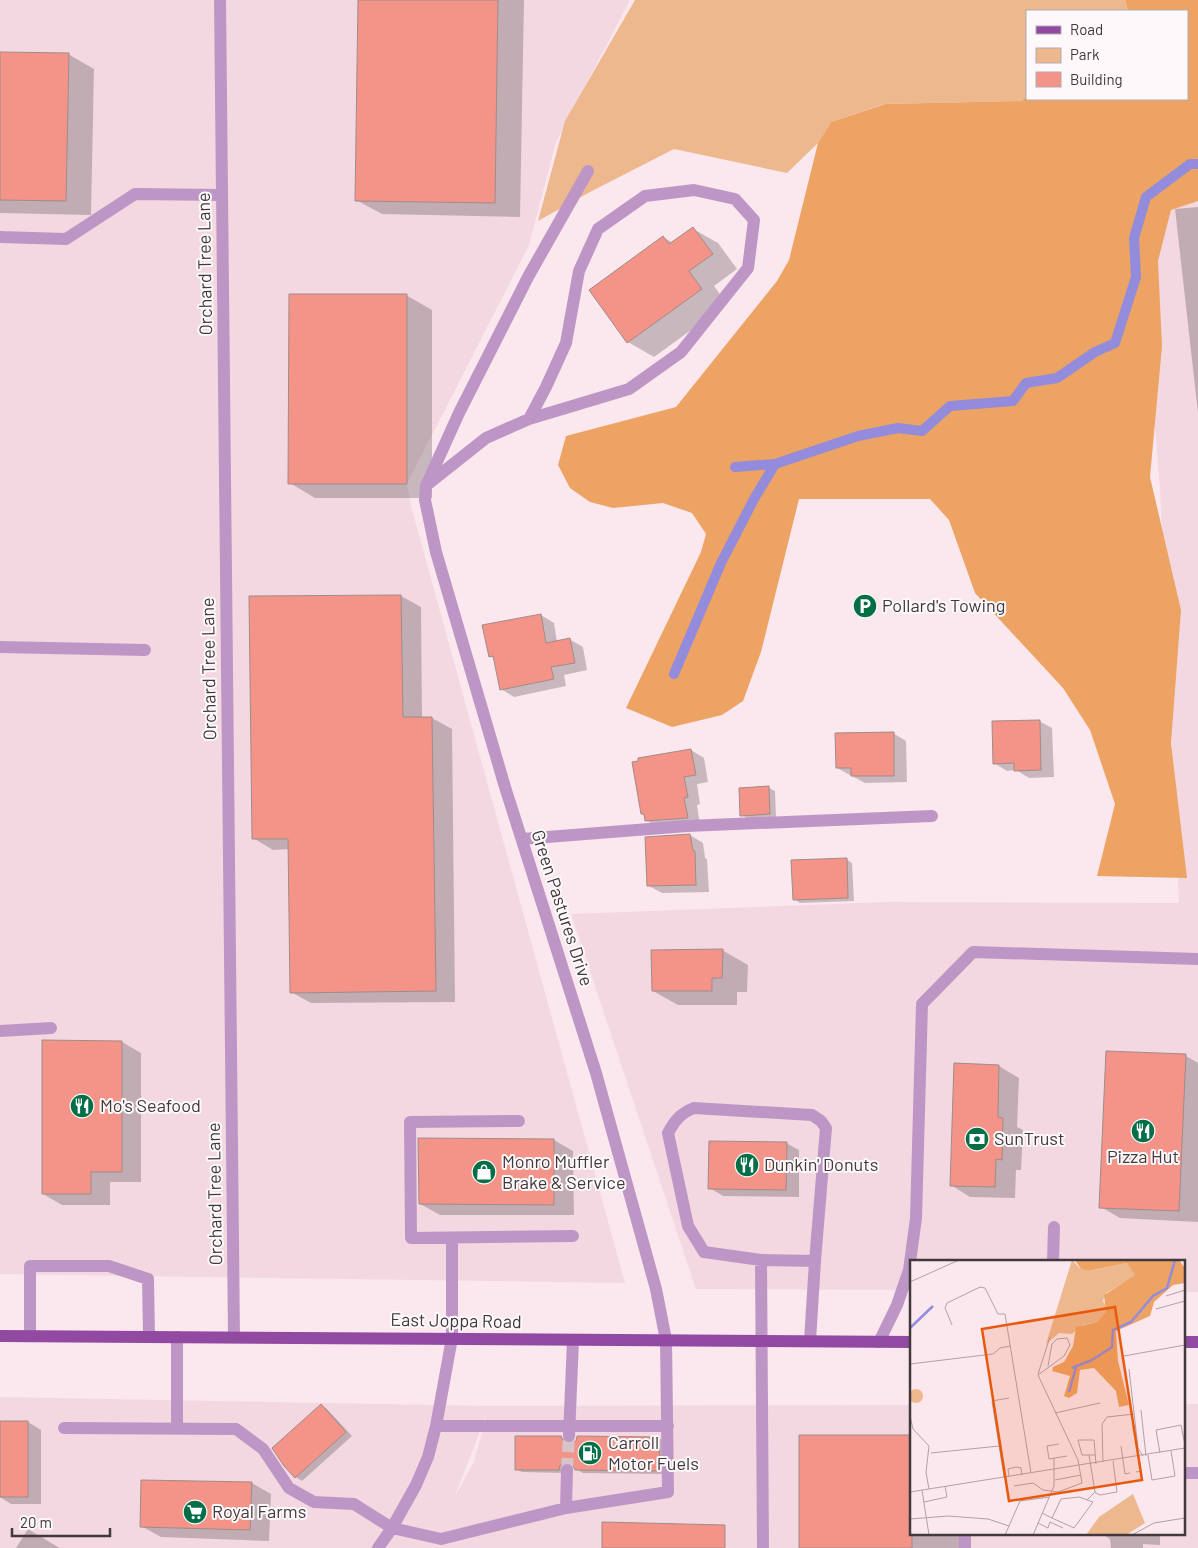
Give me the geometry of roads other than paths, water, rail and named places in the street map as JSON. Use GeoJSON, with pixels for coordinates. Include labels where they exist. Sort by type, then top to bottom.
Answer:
{"type":"FeatureCollection","features":[{"type":"Feature","properties":{"kind":"main road","name":"East Joppa Road"},"geometry":{"type":"LineString","coordinates":[[0,1336],[910,1342]]}},
{"type":"Feature","properties":{"kind":"street","name":"Orchard Tree Lane"},"geometry":{"type":"LineString","coordinates":[[220,0],[234,1337]]}},
{"type":"Feature","properties":{"kind":"street"},"geometry":{"type":"LineString","coordinates":[[426,486],[459,413],[523,286],[588,170]]}},
{"type":"Feature","properties":{"kind":"street"},"geometry":{"type":"LineString","coordinates":[[426,486],[486,438],[529,418],[629,389],[681,352],[748,268],[754,220],[735,199],[694,190],[645,196],[598,229],[579,271],[566,343],[546,387],[529,418]]}},
{"type":"Feature","properties":{"kind":"street"},"geometry":{"type":"LineString","coordinates":[[0,237],[66,239],[135,194],[222,196]]}},
{"type":"Feature","properties":{"kind":"street","name":"Green Pastures Drive"},"geometry":{"type":"LineString","coordinates":[[426,486],[425,500],[436,552],[522,839],[596,1074],[656,1290],[666,1340],[668,1492],[566,1508]]}},
{"type":"Feature","properties":{"kind":"street"},"geometry":{"type":"LineString","coordinates":[[0,647],[145,650]]}},
{"type":"Feature","properties":{"kind":"street"},"geometry":{"type":"LineString","coordinates":[[522,839],[687,826],[932,816]]}},
{"type":"Feature","properties":{"kind":"street"},"geometry":{"type":"LineString","coordinates":[[910,1260],[916,1218],[922,1004],[973,952],[1198,959]]}},
{"type":"Feature","properties":{"kind":"street"},"geometry":{"type":"LineString","coordinates":[[0,1031],[51,1028]]}},
{"type":"Feature","properties":{"kind":"street"},"geometry":{"type":"LineString","coordinates":[[810,1341],[826,1128],[821,1121],[812,1115],[694,1108],[684,1112],[676,1120],[668,1133],[688,1226],[704,1252],[761,1260],[815,1261]]}},
{"type":"Feature","properties":{"kind":"street"},"geometry":{"type":"LineString","coordinates":[[519,1121],[410,1122],[411,1238],[573,1236]]}},
{"type":"Feature","properties":{"kind":"street"},"geometry":{"type":"LineString","coordinates":[[1053,1260],[1054,1227]]}},
{"type":"Feature","properties":{"kind":"street"},"geometry":{"type":"LineString","coordinates":[[378,1548],[392,1528],[416,1485],[428,1457],[436,1426],[452,1338],[452,1238]]}},
{"type":"Feature","properties":{"kind":"street"},"geometry":{"type":"LineString","coordinates":[[761,1260],[763,1548]]}},
{"type":"Feature","properties":{"kind":"street"},"geometry":{"type":"LineString","coordinates":[[879,1342],[897,1305],[910,1263]]}},
{"type":"Feature","properties":{"kind":"street"},"geometry":{"type":"LineString","coordinates":[[30,1336],[30,1266],[109,1266],[148,1279],[150,1336]]}},
{"type":"Feature","properties":{"kind":"street"},"geometry":{"type":"LineString","coordinates":[[177,1337],[177,1428]]}},
{"type":"Feature","properties":{"kind":"street"},"geometry":{"type":"LineString","coordinates":[[569,1431],[573,1340]]}},
{"type":"Feature","properties":{"kind":"street"},"geometry":{"type":"LineString","coordinates":[[436,1426],[569,1431],[668,1426]]}},
{"type":"Feature","properties":{"kind":"street"},"geometry":{"type":"LineString","coordinates":[[64,1428],[236,1429],[263,1450],[289,1488],[314,1502],[354,1504],[392,1528],[441,1539],[566,1508],[567,1470]]}},
{"type":"Feature","properties":{"kind":"waterway"},"geometry":{"type":"LineString","coordinates":[[735,467],[775,464],[858,436],[898,428],[922,431],[950,406],[1013,401],[1026,383],[1057,378],[1095,352],[1115,343],[1136,277],[1134,238],[1146,197],[1190,164],[1198,164]]}},
{"type":"Feature","properties":{"kind":"waterway"},"geometry":{"type":"LineString","coordinates":[[674,674],[721,563],[754,499],[775,464]]}},
{"type":"Feature","properties":{"kind":"tunnel"},"geometry":{"type":"LineString","coordinates":[[567,1470],[569,1436]]}},
{"type":"Feature","properties":{"kind":"place","name":"Pollard's Towing"},"geometry":{"type":"Point","coordinates":[865,606]}},
{"type":"Feature","properties":{"kind":"place","name":"Mo's Seafood"},"geometry":{"type":"Point","coordinates":[82,1106]}},
{"type":"Feature","properties":{"kind":"place","name":"Pizza Hut"},"geometry":{"type":"Point","coordinates":[1143,1131]}},
{"type":"Feature","properties":{"kind":"place","name":"SunTrust"},"geometry":{"type":"Point","coordinates":[977,1139]}},
{"type":"Feature","properties":{"kind":"place","name":"Dunkin' Donuts"},"geometry":{"type":"Point","coordinates":[747,1165]}},
{"type":"Feature","properties":{"kind":"place","name":"Monro Muffler Brake & Service"},"geometry":{"type":"Point","coordinates":[484,1172]}},
{"type":"Feature","properties":{"kind":"place","name":"Carroll Motor Fuels"},"geometry":{"type":"Point","coordinates":[590,1453]}},
{"type":"Feature","properties":{"kind":"place","name":"Royal Farms"},"geometry":{"type":"Point","coordinates":[195,1512]}}]}
